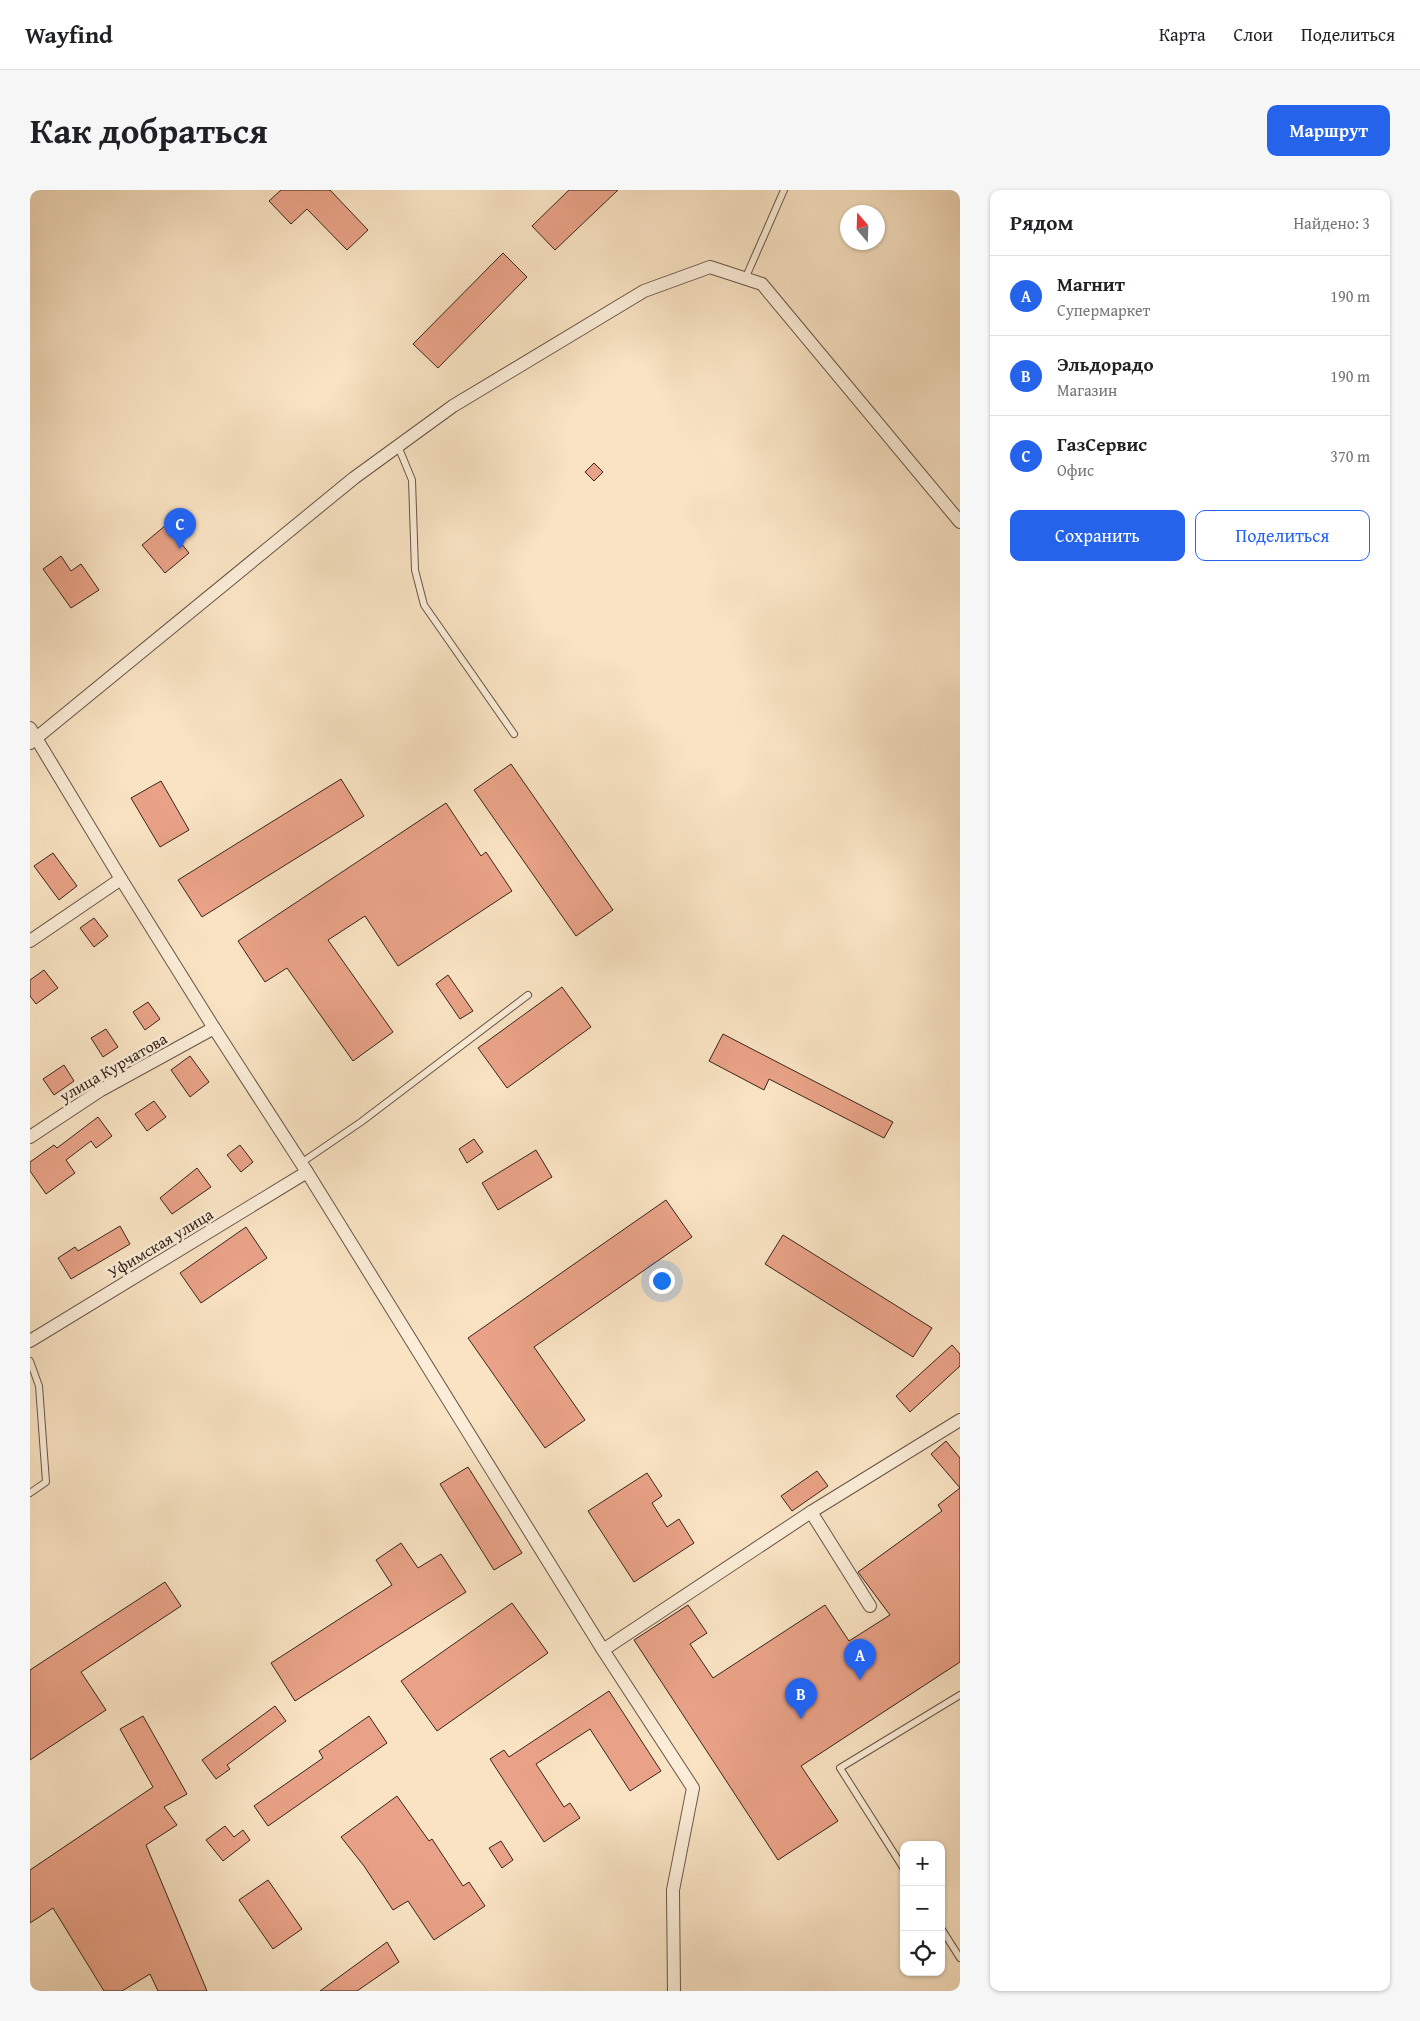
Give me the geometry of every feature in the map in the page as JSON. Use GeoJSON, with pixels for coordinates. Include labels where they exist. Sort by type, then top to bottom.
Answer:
{"type":"FeatureCollection","features":[{"type":"Feature","properties":{"kind":"street"},"geometry":{"type":"LineString","coordinates":[[674,1991],[673,1890],[693,1788],[602,1650],[304,1168],[214,1028],[32,736],[347,484],[453,406],[644,291],[710,268],[762,284],[960,522]]}},
{"type":"Feature","properties":{"kind":"street"},"geometry":{"type":"LineString","coordinates":[[30,941],[121,879]]}},
{"type":"Feature","properties":{"kind":"street","name":"улица Курчатова"},"geometry":{"type":"LineString","coordinates":[[30,1137],[101,1090],[214,1028]]}},
{"type":"Feature","properties":{"kind":"street","name":"Уфимская улица"},"geometry":{"type":"LineString","coordinates":[[30,1341],[304,1168]]}},
{"type":"Feature","properties":{"kind":"street"},"geometry":{"type":"LineString","coordinates":[[602,1650],[811,1512],[960,1420]]}},
{"type":"Feature","properties":{"kind":"street"},"geometry":{"type":"LineString","coordinates":[[811,1512],[870,1606]]}},
{"type":"Feature","properties":{"kind":"lane"},"geometry":{"type":"LineString","coordinates":[[746,279],[784,190]]}},
{"type":"Feature","properties":{"kind":"lane"},"geometry":{"type":"LineString","coordinates":[[398,446],[412,480],[415,570],[424,605],[514,734]]}},
{"type":"Feature","properties":{"kind":"lane"},"geometry":{"type":"LineString","coordinates":[[304,1168],[361,1122],[528,995]]}},
{"type":"Feature","properties":{"kind":"lane"},"geometry":{"type":"LineString","coordinates":[[30,1361],[39,1386],[46,1482],[30,1493]]}},
{"type":"Feature","properties":{"kind":"lane"},"geometry":{"type":"LineString","coordinates":[[900,1863],[840,1768],[960,1695]]}},
{"type":"Feature","properties":{"kind":"lane"},"geometry":{"type":"LineString","coordinates":[[943,1931],[959,1955]]}},
{"type":"Feature","properties":{"kind":"building"},"geometry":{"type":"Polygon","coordinates":[[[281,190],[330,190],[368,230],[347,250],[307,209],[291,224],[269,201],[281,190]]]}},
{"type":"Feature","properties":{"kind":"building"},"geometry":{"type":"Polygon","coordinates":[[[569,190],[618,190],[555,250],[532,226],[569,190]]]}},
{"type":"Feature","properties":{"kind":"building"},"geometry":{"type":"Polygon","coordinates":[[[503,253],[527,277],[438,368],[413,344],[503,253]]]}},
{"type":"Feature","properties":{"kind":"building"},"geometry":{"type":"Polygon","coordinates":[[[594,463],[603,472],[594,481],[585,472],[594,463]]]}},
{"type":"Feature","properties":{"kind":"building"},"geometry":{"type":"Polygon","coordinates":[[[166,525],[189,553],[165,573],[142,545],[166,525]]]}},
{"type":"Feature","properties":{"kind":"building"},"geometry":{"type":"Polygon","coordinates":[[[61,556],[71,571],[81,564],[99,590],[71,608],[43,569],[61,556]]]}},
{"type":"Feature","properties":{"kind":"building"},"geometry":{"type":"Polygon","coordinates":[[[511,764],[613,910],[576,936],[474,790],[511,764]]]}},
{"type":"Feature","properties":{"kind":"building"},"geometry":{"type":"Polygon","coordinates":[[[341,779],[364,816],[202,917],[178,880],[341,779]]]}},
{"type":"Feature","properties":{"kind":"building"},"geometry":{"type":"Polygon","coordinates":[[[161,781],[189,830],[160,847],[131,798],[161,781]]]}},
{"type":"Feature","properties":{"kind":"building"},"geometry":{"type":"Polygon","coordinates":[[[446,803],[481,856],[486,852],[512,891],[398,966],[365,916],[328,940],[393,1032],[353,1061],[287,968],[265,982],[238,941],[446,803]]]}},
{"type":"Feature","properties":{"kind":"building"},"geometry":{"type":"Polygon","coordinates":[[[53,853],[77,886],[59,900],[34,866],[53,853]]]}},
{"type":"Feature","properties":{"kind":"building"},"geometry":{"type":"Polygon","coordinates":[[[94,918],[108,936],[94,947],[80,928],[94,918]]]}},
{"type":"Feature","properties":{"kind":"building"},"geometry":{"type":"Polygon","coordinates":[[[44,970],[58,988],[36,1004],[30,996],[30,980],[44,970]]]}},
{"type":"Feature","properties":{"kind":"building"},"geometry":{"type":"Polygon","coordinates":[[[448,975],[473,1011],[460,1019],[436,984],[448,975]]]}},
{"type":"Feature","properties":{"kind":"building"},"geometry":{"type":"Polygon","coordinates":[[[562,987],[591,1027],[507,1088],[478,1048],[562,987]]]}},
{"type":"Feature","properties":{"kind":"building"},"geometry":{"type":"Polygon","coordinates":[[[148,1002],[160,1019],[145,1030],[133,1012],[148,1002]]]}},
{"type":"Feature","properties":{"kind":"building"},"geometry":{"type":"Polygon","coordinates":[[[106,1029],[118,1047],[103,1057],[91,1038],[106,1029]]]}},
{"type":"Feature","properties":{"kind":"building"},"geometry":{"type":"Polygon","coordinates":[[[723,1034],[893,1122],[884,1138],[769,1079],[764,1090],[709,1061],[723,1034]]]}},
{"type":"Feature","properties":{"kind":"building"},"geometry":{"type":"Polygon","coordinates":[[[190,1056],[209,1082],[190,1097],[171,1070],[190,1056]]]}},
{"type":"Feature","properties":{"kind":"building"},"geometry":{"type":"Polygon","coordinates":[[[64,1065],[74,1081],[54,1095],[43,1079],[64,1065]]]}},
{"type":"Feature","properties":{"kind":"building"},"geometry":{"type":"Polygon","coordinates":[[[154,1101],[166,1117],[147,1131],[135,1114],[154,1101]]]}},
{"type":"Feature","properties":{"kind":"building"},"geometry":{"type":"Polygon","coordinates":[[[98,1117],[112,1136],[96,1148],[91,1141],[66,1160],[75,1173],[46,1194],[30,1171],[30,1162],[54,1145],[57,1148],[98,1117]]]}},
{"type":"Feature","properties":{"kind":"building"},"geometry":{"type":"Polygon","coordinates":[[[474,1139],[483,1152],[467,1163],[459,1149],[474,1139]]]}},
{"type":"Feature","properties":{"kind":"building"},"geometry":{"type":"Polygon","coordinates":[[[240,1145],[253,1162],[241,1172],[227,1155],[240,1145]]]}},
{"type":"Feature","properties":{"kind":"building"},"geometry":{"type":"Polygon","coordinates":[[[536,1150],[552,1177],[498,1210],[482,1183],[536,1150]]]}},
{"type":"Feature","properties":{"kind":"building"},"geometry":{"type":"Polygon","coordinates":[[[197,1168],[211,1187],[172,1214],[160,1198],[197,1168]]]}},
{"type":"Feature","properties":{"kind":"building"},"geometry":{"type":"Polygon","coordinates":[[[666,1200],[692,1237],[534,1347],[585,1420],[545,1448],[468,1338],[666,1200]]]}},
{"type":"Feature","properties":{"kind":"building"},"geometry":{"type":"Polygon","coordinates":[[[120,1226],[130,1244],[71,1279],[58,1258],[75,1247],[78,1251],[120,1226]]]}},
{"type":"Feature","properties":{"kind":"building"},"geometry":{"type":"Polygon","coordinates":[[[246,1227],[267,1258],[201,1303],[180,1273],[246,1227]]]}},
{"type":"Feature","properties":{"kind":"building"},"geometry":{"type":"Polygon","coordinates":[[[783,1235],[932,1328],[913,1357],[765,1264],[783,1235]]]}},
{"type":"Feature","properties":{"kind":"building"},"geometry":{"type":"Polygon","coordinates":[[[952,1345],[960,1354],[960,1366],[910,1412],[896,1396],[952,1345]]]}},
{"type":"Feature","properties":{"kind":"building"},"geometry":{"type":"Polygon","coordinates":[[[946,1441],[960,1458],[960,1488],[931,1454],[946,1441]]]}},
{"type":"Feature","properties":{"kind":"building"},"geometry":{"type":"Polygon","coordinates":[[[468,1467],[522,1553],[494,1570],[440,1484],[468,1467]]]}},
{"type":"Feature","properties":{"kind":"building"},"geometry":{"type":"Polygon","coordinates":[[[817,1471],[828,1486],[792,1511],[781,1496],[817,1471]]]}},
{"type":"Feature","properties":{"kind":"building"},"geometry":{"type":"Polygon","coordinates":[[[647,1473],[662,1496],[652,1503],[667,1527],[679,1519],[694,1543],[634,1582],[588,1511],[647,1473]]]}},
{"type":"Feature","properties":{"kind":"building"},"geometry":{"type":"Polygon","coordinates":[[[960,1488],[960,1662],[801,1766],[838,1821],[778,1860],[634,1640],[688,1605],[707,1633],[690,1644],[713,1678],[825,1605],[849,1641],[890,1615],[858,1572],[942,1511],[938,1505],[960,1488]]]}},
{"type":"Feature","properties":{"kind":"building"},"geometry":{"type":"Polygon","coordinates":[[[401,1543],[418,1568],[441,1554],[466,1592],[295,1701],[271,1663],[392,1585],[376,1560],[401,1543]]]}},
{"type":"Feature","properties":{"kind":"building"},"geometry":{"type":"Polygon","coordinates":[[[165,1582],[181,1606],[81,1672],[106,1710],[30,1760],[30,1670],[165,1582]]]}},
{"type":"Feature","properties":{"kind":"building"},"geometry":{"type":"Polygon","coordinates":[[[512,1603],[548,1653],[437,1731],[401,1681],[512,1603]]]}},
{"type":"Feature","properties":{"kind":"building"},"geometry":{"type":"Polygon","coordinates":[[[609,1691],[661,1771],[630,1791],[590,1729],[536,1764],[564,1807],[570,1803],[580,1818],[544,1842],[490,1759],[504,1750],[509,1757],[609,1691]]]}},
{"type":"Feature","properties":{"kind":"building"},"geometry":{"type":"Polygon","coordinates":[[[275,1706],[286,1721],[227,1765],[230,1769],[216,1779],[202,1760],[275,1706]]]}},
{"type":"Feature","properties":{"kind":"building"},"geometry":{"type":"Polygon","coordinates":[[[143,1716],[187,1794],[164,1807],[177,1825],[146,1845],[207,1991],[158,1991],[150,1974],[122,1991],[104,1991],[53,1908],[30,1923],[30,1870],[153,1787],[120,1729],[143,1716]]]}},
{"type":"Feature","properties":{"kind":"building"},"geometry":{"type":"Polygon","coordinates":[[[369,1716],[387,1743],[268,1826],[254,1806],[323,1758],[319,1751],[369,1716]]]}},
{"type":"Feature","properties":{"kind":"building"},"geometry":{"type":"Polygon","coordinates":[[[397,1796],[429,1841],[432,1839],[463,1886],[469,1882],[485,1906],[434,1940],[408,1901],[393,1910],[364,1866],[341,1837],[397,1796]]]}},
{"type":"Feature","properties":{"kind":"building"},"geometry":{"type":"Polygon","coordinates":[[[225,1826],[234,1837],[243,1830],[250,1840],[223,1861],[206,1840],[225,1826]]]}},
{"type":"Feature","properties":{"kind":"building"},"geometry":{"type":"Polygon","coordinates":[[[501,1841],[513,1860],[502,1868],[489,1848],[501,1841]]]}},
{"type":"Feature","properties":{"kind":"building"},"geometry":{"type":"Polygon","coordinates":[[[268,1880],[302,1929],[273,1949],[239,1900],[268,1880]]]}},
{"type":"Feature","properties":{"kind":"building"},"geometry":{"type":"Polygon","coordinates":[[[387,1942],[399,1962],[357,1991],[320,1991],[387,1942]]]}},
{"type":"Feature","properties":{"kind":"place","name":"ГазСервис"},"geometry":{"type":"Point","coordinates":[180,549]}},
{"type":"Feature","properties":{"kind":"place","name":"Магнит"},"geometry":{"type":"Point","coordinates":[860,1680]}},
{"type":"Feature","properties":{"kind":"place","name":"Эльдорадо"},"geometry":{"type":"Point","coordinates":[801,1719]}}]}
